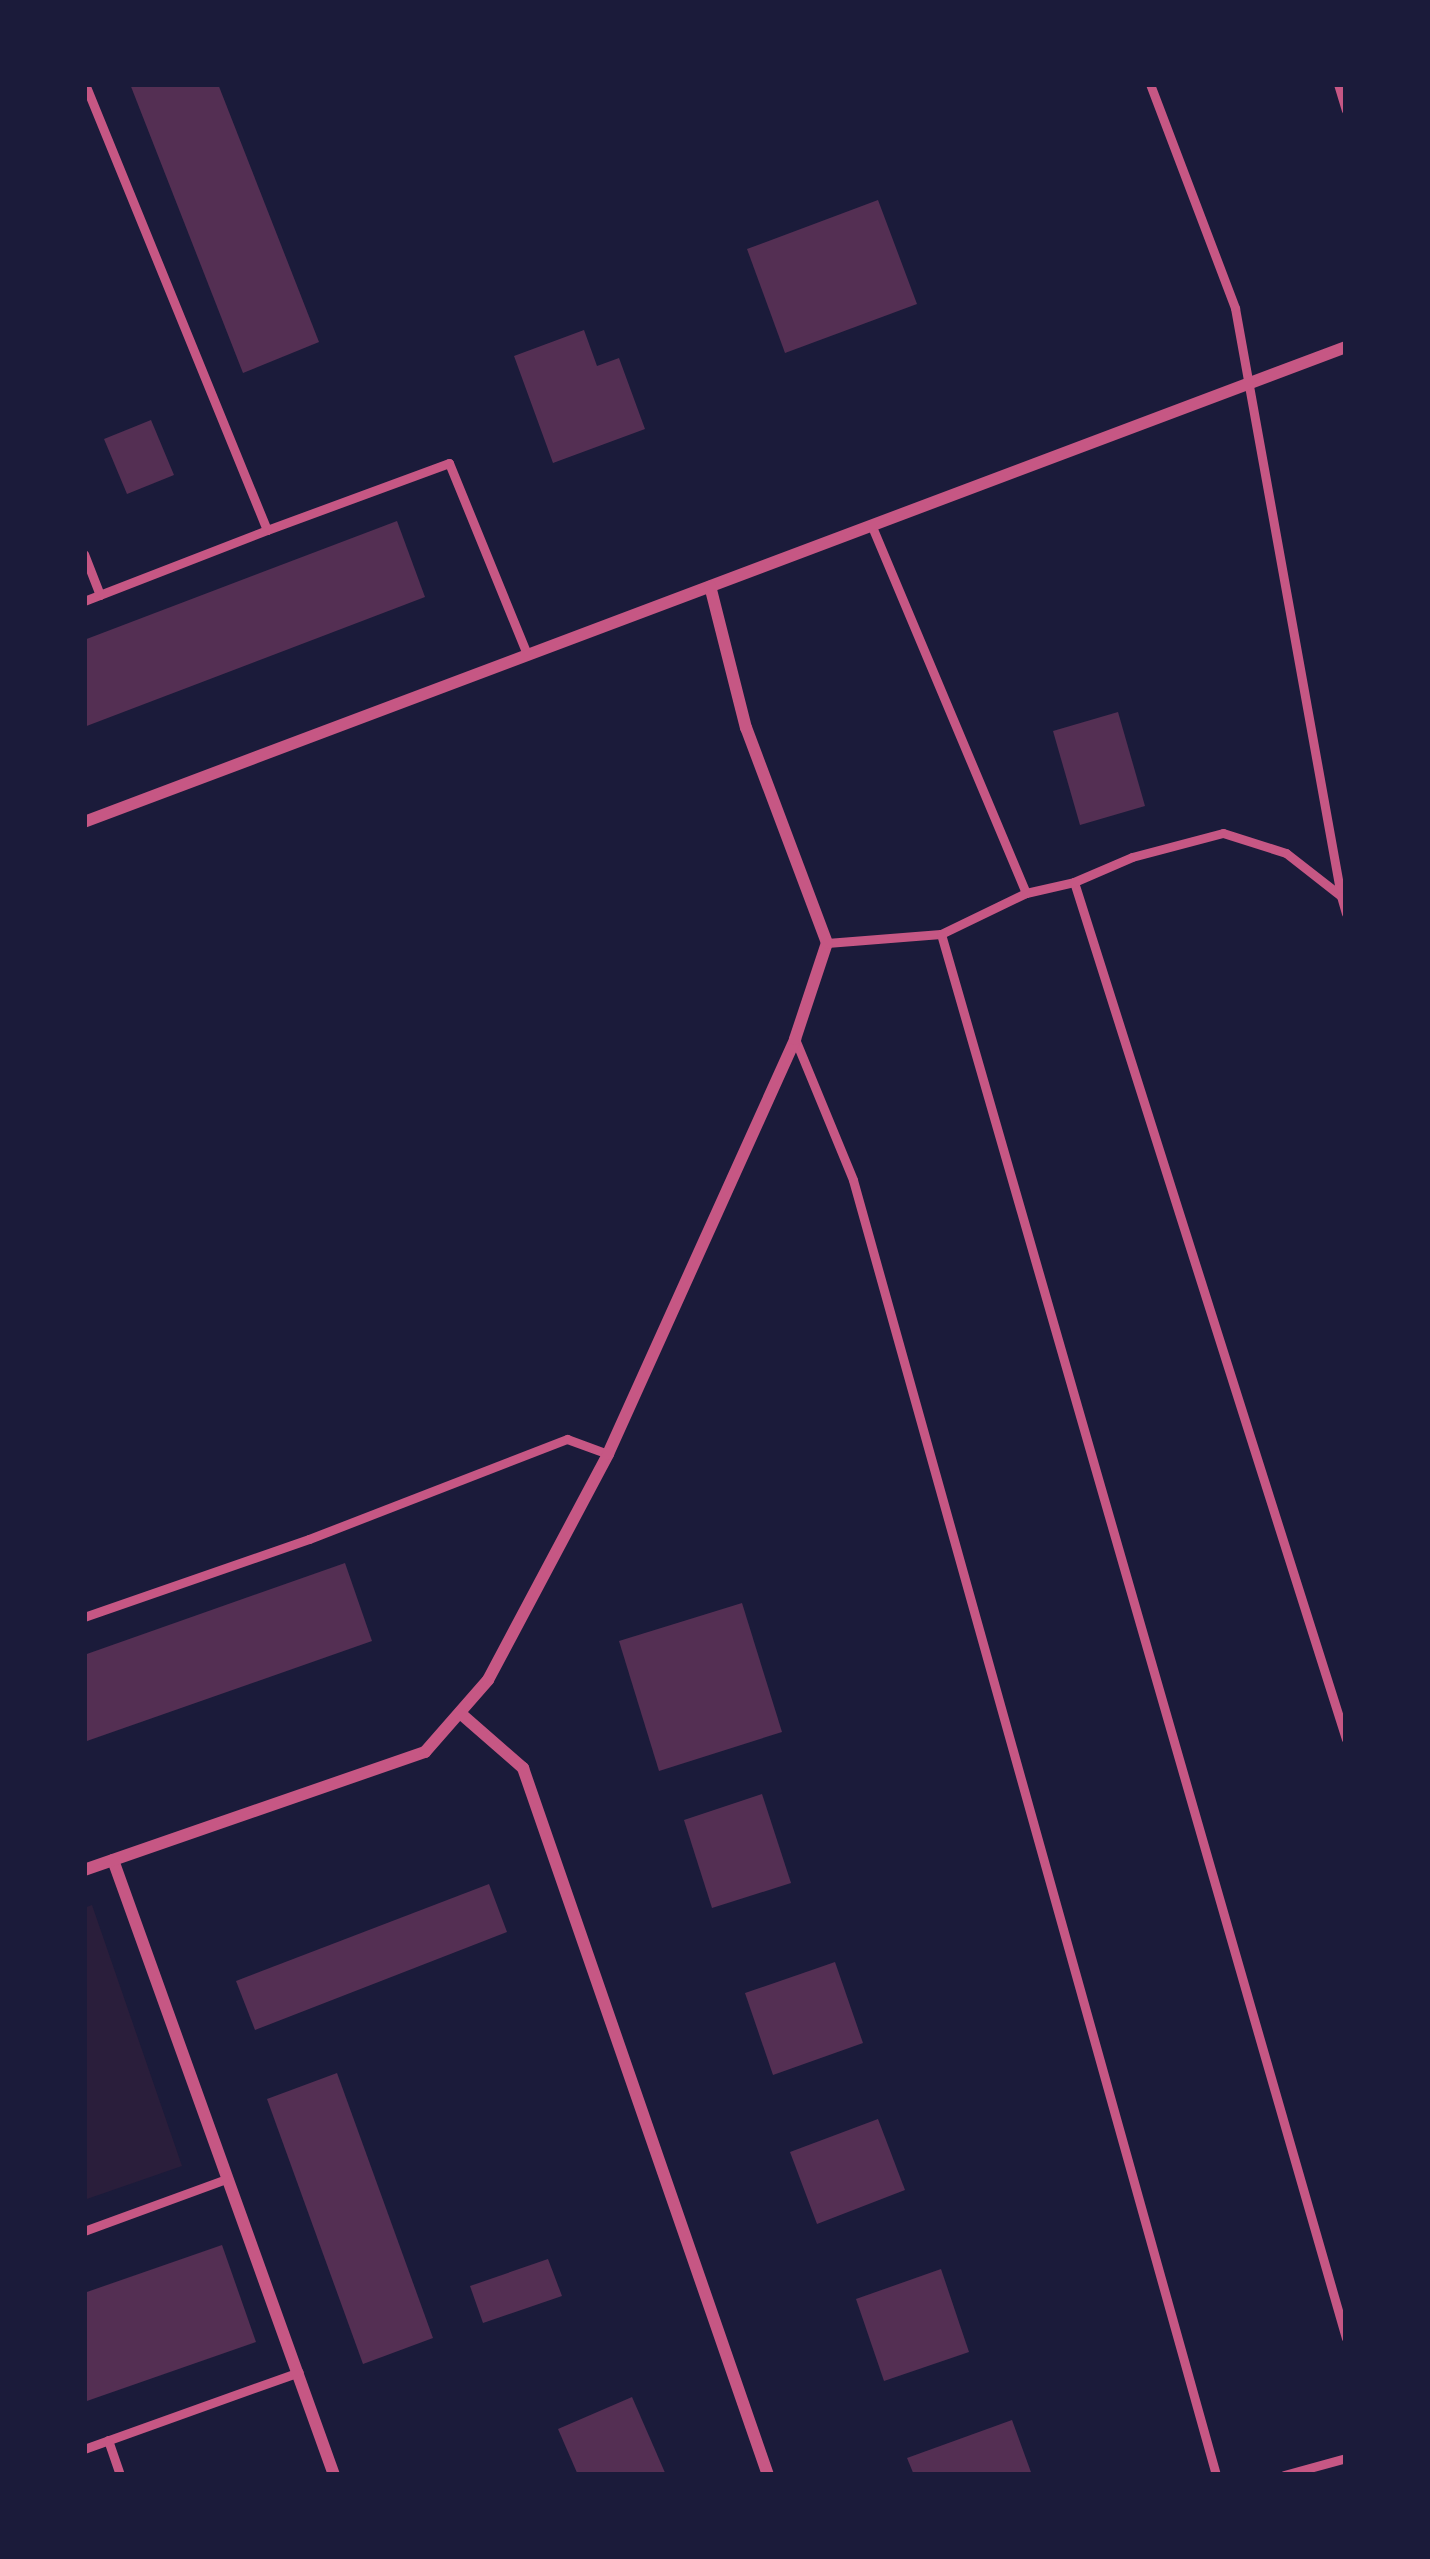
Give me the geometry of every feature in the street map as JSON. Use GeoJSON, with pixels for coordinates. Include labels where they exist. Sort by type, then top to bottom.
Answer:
{"type":"FeatureCollection","features":[{"type":"Feature","properties":{"kind":"street"},"geometry":{"type":"LineString","coordinates":[[84,822],[873,529],[1346,347]]}},
{"type":"Feature","properties":{"kind":"street"},"geometry":{"type":"LineString","coordinates":[[84,1870],[425,1752],[488,1681],[608,1454],[795,1039],[827,943],[746,728],[710,586]]}},
{"type":"Feature","properties":{"kind":"street"},"geometry":{"type":"LineString","coordinates":[[460,1713],[524,1768],[768,2475]]}},
{"type":"Feature","properties":{"kind":"street"},"geometry":{"type":"LineString","coordinates":[[113,1860],[334,2475]]}},
{"type":"Feature","properties":{"kind":"lane"},"geometry":{"type":"LineString","coordinates":[[85,84],[267,530]]}},
{"type":"Feature","properties":{"kind":"lane"},"geometry":{"type":"LineString","coordinates":[[1150,84],[1235,308],[1245,386],[1346,913]]}},
{"type":"Feature","properties":{"kind":"lane"},"geometry":{"type":"LineString","coordinates":[[1337,84],[1346,110]]}},
{"type":"Feature","properties":{"kind":"lane"},"geometry":{"type":"LineString","coordinates":[[84,601],[449,464],[527,654]]}},
{"type":"Feature","properties":{"kind":"lane"},"geometry":{"type":"LineString","coordinates":[[873,529],[1026,893]]}},
{"type":"Feature","properties":{"kind":"lane"},"geometry":{"type":"LineString","coordinates":[[84,554],[100,595]]}},
{"type":"Feature","properties":{"kind":"lane"},"geometry":{"type":"LineString","coordinates":[[827,943],[941,934],[1026,893],[1074,883],[1132,857],[1223,833],[1286,853],[1341,896]]}},
{"type":"Feature","properties":{"kind":"lane"},"geometry":{"type":"LineString","coordinates":[[1074,883],[1346,1739]]}},
{"type":"Feature","properties":{"kind":"lane"},"geometry":{"type":"LineString","coordinates":[[941,934],[1346,2338]]}},
{"type":"Feature","properties":{"kind":"lane"},"geometry":{"type":"LineString","coordinates":[[795,1039],[853,1180],[1216,2475]]}},
{"type":"Feature","properties":{"kind":"lane"},"geometry":{"type":"LineString","coordinates":[[84,1617],[309,1539],[567,1439],[608,1454]]}},
{"type":"Feature","properties":{"kind":"lane"},"geometry":{"type":"LineString","coordinates":[[84,2231],[226,2179]]}},
{"type":"Feature","properties":{"kind":"lane"},"geometry":{"type":"LineString","coordinates":[[84,2449],[299,2372]]}},
{"type":"Feature","properties":{"kind":"lane"},"geometry":{"type":"LineString","coordinates":[[108,2440],[120,2475]]}},
{"type":"Feature","properties":{"kind":"lane"},"geometry":{"type":"LineString","coordinates":[[1284,2475],[1346,2458]]}},
{"type":"Feature","properties":{"kind":"shaded area"},"geometry":{"type":"Polygon","coordinates":[[[92,1905],[182,2166],[84,2200],[84,1908],[92,1905]]]}},
{"type":"Feature","properties":{"kind":"building"},"geometry":{"type":"Polygon","coordinates":[[[130,84],[218,84],[319,342],[243,373],[130,84]]]}},
{"type":"Feature","properties":{"kind":"building"},"geometry":{"type":"Polygon","coordinates":[[[878,200],[917,304],[785,353],[747,249],[878,200]]]}},
{"type":"Feature","properties":{"kind":"building"},"geometry":{"type":"Polygon","coordinates":[[[584,330],[597,366],[619,358],[645,429],[553,463],[514,356],[584,330]]]}},
{"type":"Feature","properties":{"kind":"building"},"geometry":{"type":"Polygon","coordinates":[[[151,420],[174,475],[127,494],[104,439],[151,420]]]}},
{"type":"Feature","properties":{"kind":"building"},"geometry":{"type":"Polygon","coordinates":[[[397,521],[425,597],[84,727],[84,640],[397,521]]]}},
{"type":"Feature","properties":{"kind":"building"},"geometry":{"type":"Polygon","coordinates":[[[1118,712],[1145,806],[1080,825],[1053,731],[1118,712]]]}},
{"type":"Feature","properties":{"kind":"building"},"geometry":{"type":"Polygon","coordinates":[[[345,1563],[372,1641],[84,1742],[84,1655],[345,1563]]]}},
{"type":"Feature","properties":{"kind":"building"},"geometry":{"type":"Polygon","coordinates":[[[742,1603],[782,1732],[659,1771],[619,1641],[742,1603]]]}},
{"type":"Feature","properties":{"kind":"building"},"geometry":{"type":"Polygon","coordinates":[[[762,1794],[791,1883],[712,1908],[684,1820],[762,1794]]]}},
{"type":"Feature","properties":{"kind":"building"},"geometry":{"type":"Polygon","coordinates":[[[489,1884],[507,1932],[255,2030],[236,1981],[489,1884]]]}},
{"type":"Feature","properties":{"kind":"building"},"geometry":{"type":"Polygon","coordinates":[[[835,1962],[863,2043],[773,2075],[745,1993],[835,1962]]]}},
{"type":"Feature","properties":{"kind":"building"},"geometry":{"type":"Polygon","coordinates":[[[337,2073],[433,2338],[363,2364],[267,2099],[337,2073]]]}},
{"type":"Feature","properties":{"kind":"building"},"geometry":{"type":"Polygon","coordinates":[[[878,2119],[905,2190],[817,2224],[790,2152],[878,2119]]]}},
{"type":"Feature","properties":{"kind":"building"},"geometry":{"type":"Polygon","coordinates":[[[222,2245],[256,2342],[84,2402],[84,2293],[222,2245]]]}},
{"type":"Feature","properties":{"kind":"building"},"geometry":{"type":"Polygon","coordinates":[[[548,2259],[562,2296],[483,2323],[470,2286],[548,2259]]]}},
{"type":"Feature","properties":{"kind":"building"},"geometry":{"type":"Polygon","coordinates":[[[941,2269],[969,2352],[884,2381],[856,2299],[941,2269]]]}},
{"type":"Feature","properties":{"kind":"building"},"geometry":{"type":"Polygon","coordinates":[[[632,2397],[666,2475],[578,2475],[558,2429],[632,2397]]]}},
{"type":"Feature","properties":{"kind":"building"},"geometry":{"type":"Polygon","coordinates":[[[1012,2420],[1032,2475],[914,2475],[907,2458],[1012,2420]]]}}]}
